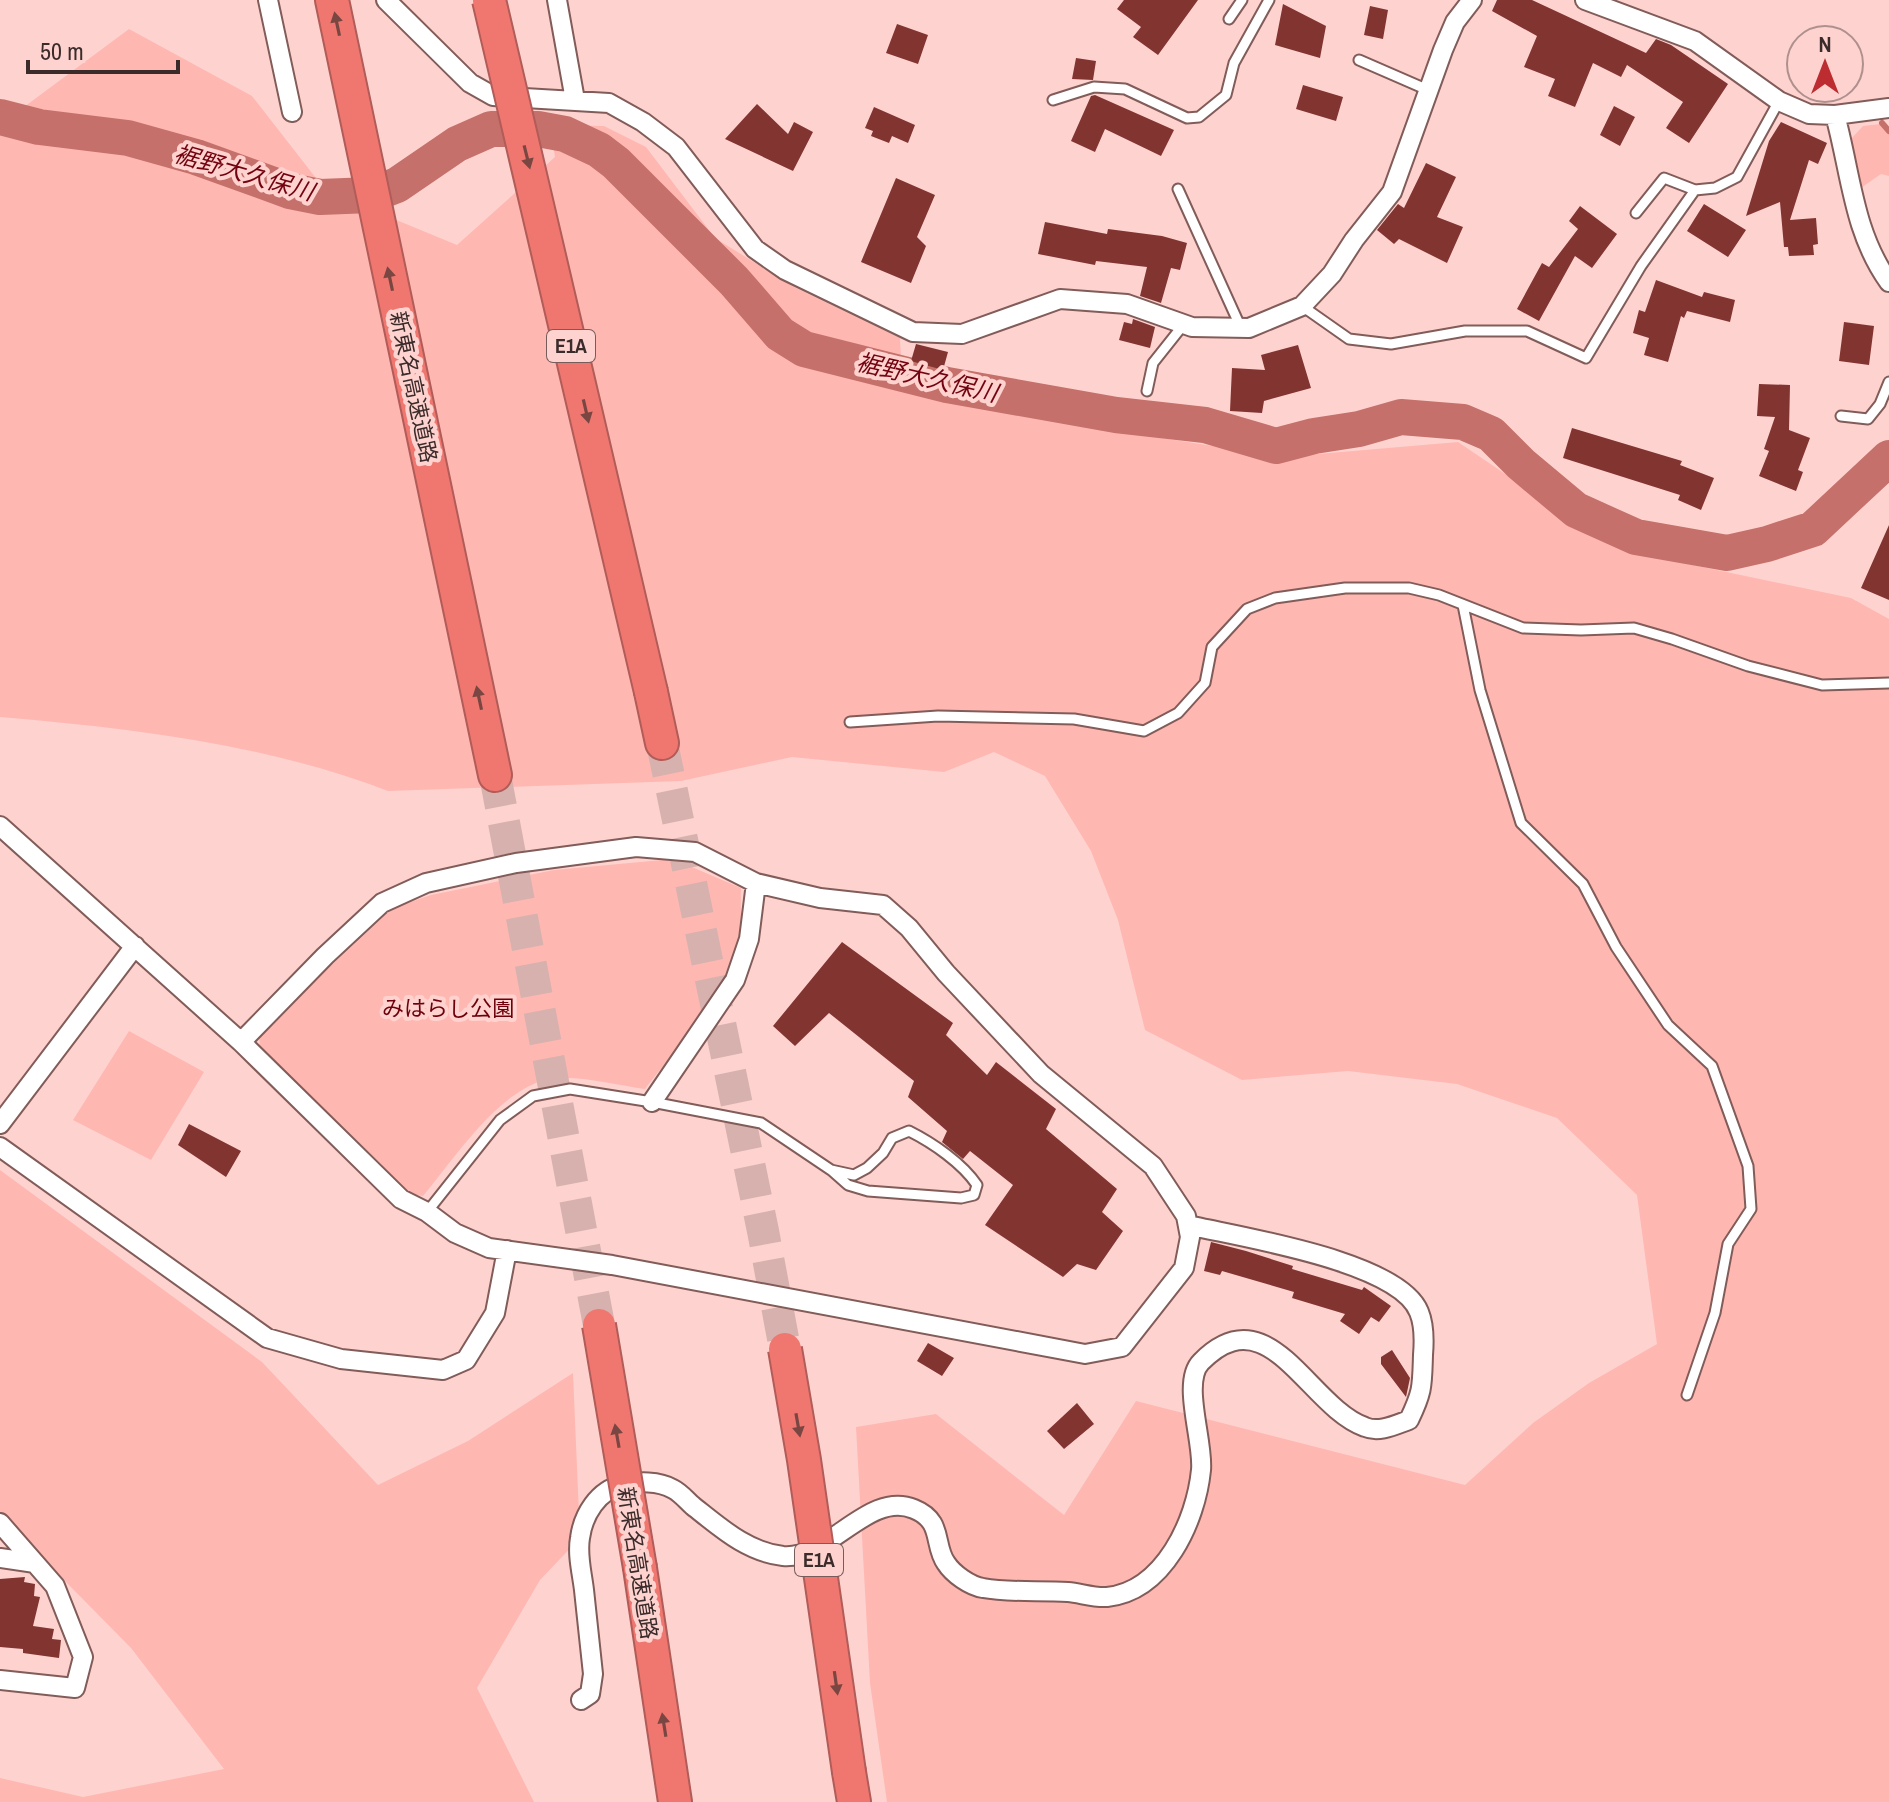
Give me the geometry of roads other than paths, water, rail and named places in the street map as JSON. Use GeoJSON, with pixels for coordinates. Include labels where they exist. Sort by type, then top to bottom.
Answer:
{"type":"FeatureCollection","features":[{"type":"Feature","properties":{"kind":"highway","name":"新東名高速道路"},"geometry":{"type":"LineString","coordinates":[[332,0],[495,775]]}},
{"type":"Feature","properties":{"kind":"highway","name":"E1A"},"geometry":{"type":"LineString","coordinates":[[489,0],[662,743]]}},
{"type":"Feature","properties":{"kind":"highway","name":"新東名高速道路"},"geometry":{"type":"LineString","coordinates":[[599,1325],[675,1802]]}},
{"type":"Feature","properties":{"kind":"highway","name":"E1A"},"geometry":{"type":"LineString","coordinates":[[785,1349],[807,1475],[852,1787]]}},
{"type":"Feature","properties":{"kind":"street"},"geometry":{"type":"LineString","coordinates":[[268,0],[292,112]]}},
{"type":"Feature","properties":{"kind":"street"},"geometry":{"type":"LineString","coordinates":[[386,0],[470,83],[493,96],[609,103],[643,122],[676,147],[755,249],[785,270],[913,332],[962,334],[1060,299],[1127,304],[1192,327],[1249,328],[1302,306],[1332,274],[1392,192],[1455,22],[1472,0]]}},
{"type":"Feature","properties":{"kind":"street"},"geometry":{"type":"LineString","coordinates":[[557,0],[575,100]]}},
{"type":"Feature","properties":{"kind":"street"},"geometry":{"type":"LineString","coordinates":[[1585,0],[1695,41],[1779,101],[1809,114],[1835,115],[1889,108]]}},
{"type":"Feature","properties":{"kind":"street"},"geometry":{"type":"LineString","coordinates":[[1835,115],[1858,223],[1889,282]]}},
{"type":"Feature","properties":{"kind":"street"},"geometry":{"type":"LineString","coordinates":[[0,826],[241,1042],[401,1199],[427,1212],[455,1233],[489,1248],[612,1265],[1085,1354],[1122,1347],[1184,1268],[1190,1237],[1186,1216],[1153,1166],[1041,1074],[946,973],[909,928],[883,905],[820,898],[756,883],[695,852],[636,847],[516,863],[426,883],[382,903],[241,1042]]}},
{"type":"Feature","properties":{"kind":"street"},"geometry":{"type":"LineString","coordinates":[[652,1102],[735,980],[749,939],[756,883]]}},
{"type":"Feature","properties":{"kind":"street"},"geometry":{"type":"LineString","coordinates":[[0,1124],[135,946]]}},
{"type":"Feature","properties":{"kind":"street"},"geometry":{"type":"LineString","coordinates":[[0,1147],[267,1338],[341,1359],[443,1370],[466,1360],[495,1313],[507,1250]]}},
{"type":"Feature","properties":{"kind":"street"},"geometry":{"type":"LineString","coordinates":[[581,1700],[590,1694],[593,1674],[580,1538],[587,1513],[601,1496],[616,1486],[634,1482],[673,1488],[733,1539],[781,1556],[799,1556],[824,1544],[865,1516],[883,1509],[898,1506],[914,1509],[929,1519],[939,1536],[945,1562],[961,1578],[980,1588],[1105,1597],[1130,1591],[1160,1570],[1192,1510],[1201,1469],[1200,1434],[1192,1384],[1197,1365],[1211,1352],[1234,1339],[1257,1342],[1282,1355],[1343,1414],[1366,1428],[1387,1428],[1409,1420],[1422,1393],[1424,1346],[1419,1311],[1400,1290],[1371,1271],[1332,1258],[1188,1225]]}},
{"type":"Feature","properties":{"kind":"street"},"geometry":{"type":"LineString","coordinates":[[0,1523],[55,1586],[83,1657],[75,1688],[0,1680]]}},
{"type":"Feature","properties":{"kind":"street"},"geometry":{"type":"LineString","coordinates":[[0,1558],[35,1563]]}},
{"type":"Feature","properties":{"kind":"lane"},"geometry":{"type":"LineString","coordinates":[[1229,19],[1242,0]]}},
{"type":"Feature","properties":{"kind":"lane"},"geometry":{"type":"LineString","coordinates":[[1053,100],[1094,87],[1125,89],[1187,118],[1199,117],[1226,95],[1234,63],[1269,0]]}},
{"type":"Feature","properties":{"kind":"lane"},"geometry":{"type":"LineString","coordinates":[[1359,60],[1428,90]]}},
{"type":"Feature","properties":{"kind":"lane"},"geometry":{"type":"LineString","coordinates":[[1636,213],[1664,178],[1695,190],[1715,188],[1737,177],[1779,101]]}},
{"type":"Feature","properties":{"kind":"lane"},"geometry":{"type":"LineString","coordinates":[[1178,189],[1241,328]]}},
{"type":"Feature","properties":{"kind":"lane"},"geometry":{"type":"LineString","coordinates":[[1302,306],[1349,339],[1391,344],[1465,331],[1527,331],[1586,358],[1641,266],[1695,190]]}},
{"type":"Feature","properties":{"kind":"lane"},"geometry":{"type":"LineString","coordinates":[[1147,391],[1153,363],[1184,324]]}},
{"type":"Feature","properties":{"kind":"lane"},"geometry":{"type":"LineString","coordinates":[[1841,416],[1868,419],[1880,404],[1889,382]]}},
{"type":"Feature","properties":{"kind":"lane"},"geometry":{"type":"LineString","coordinates":[[850,722],[938,716],[1074,719],[1144,731],[1178,713],[1205,683],[1212,647],[1247,609],[1275,598],[1315,591],[1409,588],[1523,628],[1634,628],[1748,666],[1822,685],[1889,683]]}},
{"type":"Feature","properties":{"kind":"lane"},"geometry":{"type":"LineString","coordinates":[[1463,605],[1480,690],[1521,823],[1583,884],[1616,947],[1668,1025],[1712,1066],[1748,1166],[1751,1209],[1728,1244],[1715,1313],[1687,1395]]}},
{"type":"Feature","properties":{"kind":"lane"},"geometry":{"type":"LineString","coordinates":[[427,1212],[500,1120],[533,1096],[570,1089],[761,1123],[848,1185],[868,1191],[961,1198],[974,1195],[977,1185],[970,1175],[923,1138],[909,1131],[892,1138],[883,1153],[854,1175],[831,1170]]}},
{"type":"Feature","properties":{"kind":"waterway","name":"裾野大久保川"},"geometry":{"type":"LineString","coordinates":[[0,117],[39,127],[128,138],[196,157],[290,191],[320,197],[371,195],[397,185],[457,144],[491,129],[538,129],[565,134],[599,150],[616,163],[734,281],[780,334],[804,349],[947,385],[1116,415],[1205,425],[1276,446],[1401,417],[1463,422],[1491,434],[1576,510],[1636,537],[1727,553],[1767,544],[1813,529],[1889,458]]}},
{"type":"Feature","properties":{"kind":"waterway"},"geometry":{"type":"LineString","coordinates":[[1882,123],[1889,131]]}},
{"type":"Feature","properties":{"kind":"tunnel"},"geometry":{"type":"LineString","coordinates":[[662,743],[785,1349]]}},
{"type":"Feature","properties":{"kind":"tunnel"},"geometry":{"type":"LineString","coordinates":[[495,775],[599,1325]]}},
{"type":"Feature","properties":{"kind":"park label","name":"みはらし公園"},"geometry":{"type":"Point","coordinates":[448,1008]}}]}
